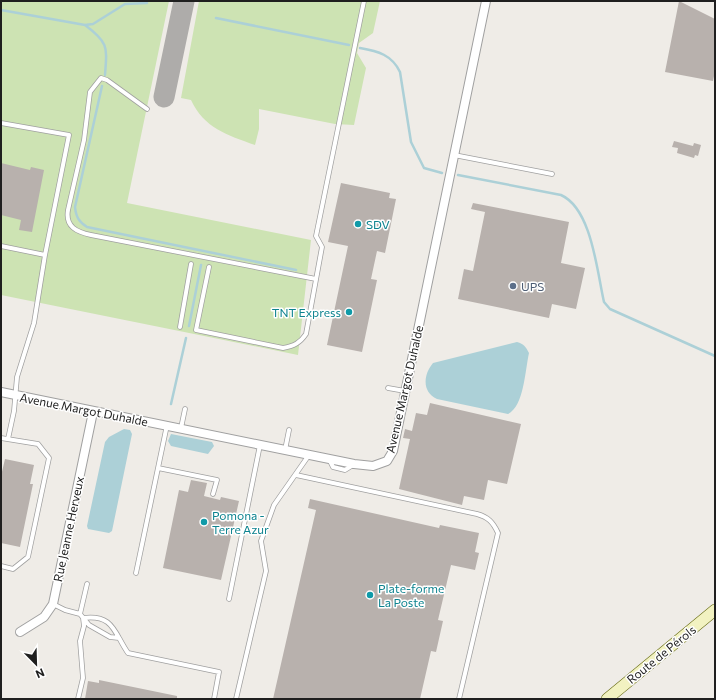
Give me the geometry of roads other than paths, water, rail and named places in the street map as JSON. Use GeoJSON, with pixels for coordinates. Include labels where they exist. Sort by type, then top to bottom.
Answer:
{"type":"FeatureCollection","features":[{"type":"Feature","properties":{"kind":"street","name":"Avenue Margot Duhalde"},"geometry":{"type":"LineString","coordinates":[[1,392],[93,412],[167,425],[354,464],[373,466],[387,461],[393,451],[486,1]]}},
{"type":"Feature","properties":{"kind":"street","name":"Rue Jeanne Herveux"},"geometry":{"type":"LineString","coordinates":[[20,632],[44,618],[53,604],[93,412]]}},
{"type":"Feature","properties":{"kind":"street","name":"Route de Pérols"},"geometry":{"type":"LineString","coordinates":[[606,699],[715,610]]}},
{"type":"Feature","properties":{"kind":"lane"},"geometry":{"type":"LineString","coordinates":[[209,267],[196,330],[283,348],[293,346],[306,334],[322,247],[316,236],[364,1]]}},
{"type":"Feature","properties":{"kind":"lane"},"geometry":{"type":"LineString","coordinates":[[147,109],[107,80],[101,78],[90,92],[84,140],[67,217],[72,227],[76,231],[91,235],[316,279]]}},
{"type":"Feature","properties":{"kind":"lane"},"geometry":{"type":"LineString","coordinates":[[1,123],[69,135],[45,256],[34,323],[17,378],[8,439]]}},
{"type":"Feature","properties":{"kind":"lane"},"geometry":{"type":"LineString","coordinates":[[454,155],[552,174]]}},
{"type":"Feature","properties":{"kind":"lane"},"geometry":{"type":"LineString","coordinates":[[1,246],[45,256]]}},
{"type":"Feature","properties":{"kind":"lane"},"geometry":{"type":"LineString","coordinates":[[180,327],[191,264]]}},
{"type":"Feature","properties":{"kind":"lane"},"geometry":{"type":"LineString","coordinates":[[388,388],[405,391]]}},
{"type":"Feature","properties":{"kind":"lane"},"geometry":{"type":"LineString","coordinates":[[181,428],[184,410]]}},
{"type":"Feature","properties":{"kind":"lane"},"geometry":{"type":"LineString","coordinates":[[136,573],[167,425]]}},
{"type":"Feature","properties":{"kind":"lane"},"geometry":{"type":"LineString","coordinates":[[285,450],[289,430]]}},
{"type":"Feature","properties":{"kind":"lane"},"geometry":{"type":"LineString","coordinates":[[1,438],[38,444],[48,458],[28,557],[13,569],[1,566]]}},
{"type":"Feature","properties":{"kind":"lane"},"geometry":{"type":"LineString","coordinates":[[228,599],[260,445]]}},
{"type":"Feature","properties":{"kind":"lane"},"geometry":{"type":"LineString","coordinates":[[236,699],[266,571],[261,541],[274,505],[310,455]]}},
{"type":"Feature","properties":{"kind":"lane"},"geometry":{"type":"LineString","coordinates":[[158,468],[216,480],[213,494]]}},
{"type":"Feature","properties":{"kind":"lane"},"geometry":{"type":"LineString","coordinates":[[296,475],[477,514],[485,516],[494,524],[498,533],[459,699]]}},
{"type":"Feature","properties":{"kind":"lane"},"geometry":{"type":"LineString","coordinates":[[78,699],[83,678],[80,641],[84,626],[82,616],[87,584]]}},
{"type":"Feature","properties":{"kind":"lane"},"geometry":{"type":"LineString","coordinates":[[53,604],[82,616],[95,616],[113,625],[128,653],[219,672],[214,699]]}},
{"type":"Feature","properties":{"kind":"lane"},"geometry":{"type":"LineString","coordinates":[[82,616],[89,625],[105,634],[119,638]]}},
{"type":"Feature","properties":{"kind":"water"},"geometry":{"type":"Polygon","coordinates":[[[517,342],[524,346],[529,353],[521,396],[513,410],[508,414],[437,399],[429,392],[426,378],[427,373],[433,363],[517,342]]]}},
{"type":"Feature","properties":{"kind":"water"},"geometry":{"type":"Polygon","coordinates":[[[124,429],[130,430],[132,434],[112,531],[109,533],[88,529],[87,526],[105,442],[109,437],[124,429]]]}},
{"type":"Feature","properties":{"kind":"water"},"geometry":{"type":"Polygon","coordinates":[[[171,434],[212,442],[214,446],[208,454],[171,446],[168,441],[171,434]]]}},
{"type":"Feature","properties":{"kind":"waterway"},"geometry":{"type":"LineString","coordinates":[[1,10],[85,25],[93,24],[125,4],[147,3]]}},
{"type":"Feature","properties":{"kind":"waterway"},"geometry":{"type":"LineString","coordinates":[[216,18],[349,45]]}},
{"type":"Feature","properties":{"kind":"waterway"},"geometry":{"type":"LineString","coordinates":[[85,25],[99,36],[105,46],[105,75]]}},
{"type":"Feature","properties":{"kind":"waterway"},"geometry":{"type":"LineString","coordinates":[[360,48],[378,52],[389,58],[397,66],[400,72],[411,142],[424,168],[442,173]]}},
{"type":"Feature","properties":{"kind":"waterway"},"geometry":{"type":"LineString","coordinates":[[102,86],[75,207],[78,219],[82,223],[87,227],[296,270]]}},
{"type":"Feature","properties":{"kind":"waterway"},"geometry":{"type":"LineString","coordinates":[[458,175],[561,195],[571,202],[580,213],[592,242],[604,302],[610,309],[715,356]]}},
{"type":"Feature","properties":{"kind":"waterway"},"geometry":{"type":"LineString","coordinates":[[189,326],[201,265]]}},
{"type":"Feature","properties":{"kind":"waterway"},"geometry":{"type":"LineString","coordinates":[[171,404],[186,338]]}},
{"type":"Feature","properties":{"kind":"place","name":"SDV"},"geometry":{"type":"Point","coordinates":[358,224]}},
{"type":"Feature","properties":{"kind":"place","name":"UPS"},"geometry":{"type":"Point","coordinates":[513,286]}},
{"type":"Feature","properties":{"kind":"place","name":"TNT Express"},"geometry":{"type":"Point","coordinates":[349,312]}},
{"type":"Feature","properties":{"kind":"place","name":"Pomona - Terre Azur"},"geometry":{"type":"Point","coordinates":[204,522]}},
{"type":"Feature","properties":{"kind":"place","name":"Plate-forme La Poste"},"geometry":{"type":"Point","coordinates":[370,595]}}]}
